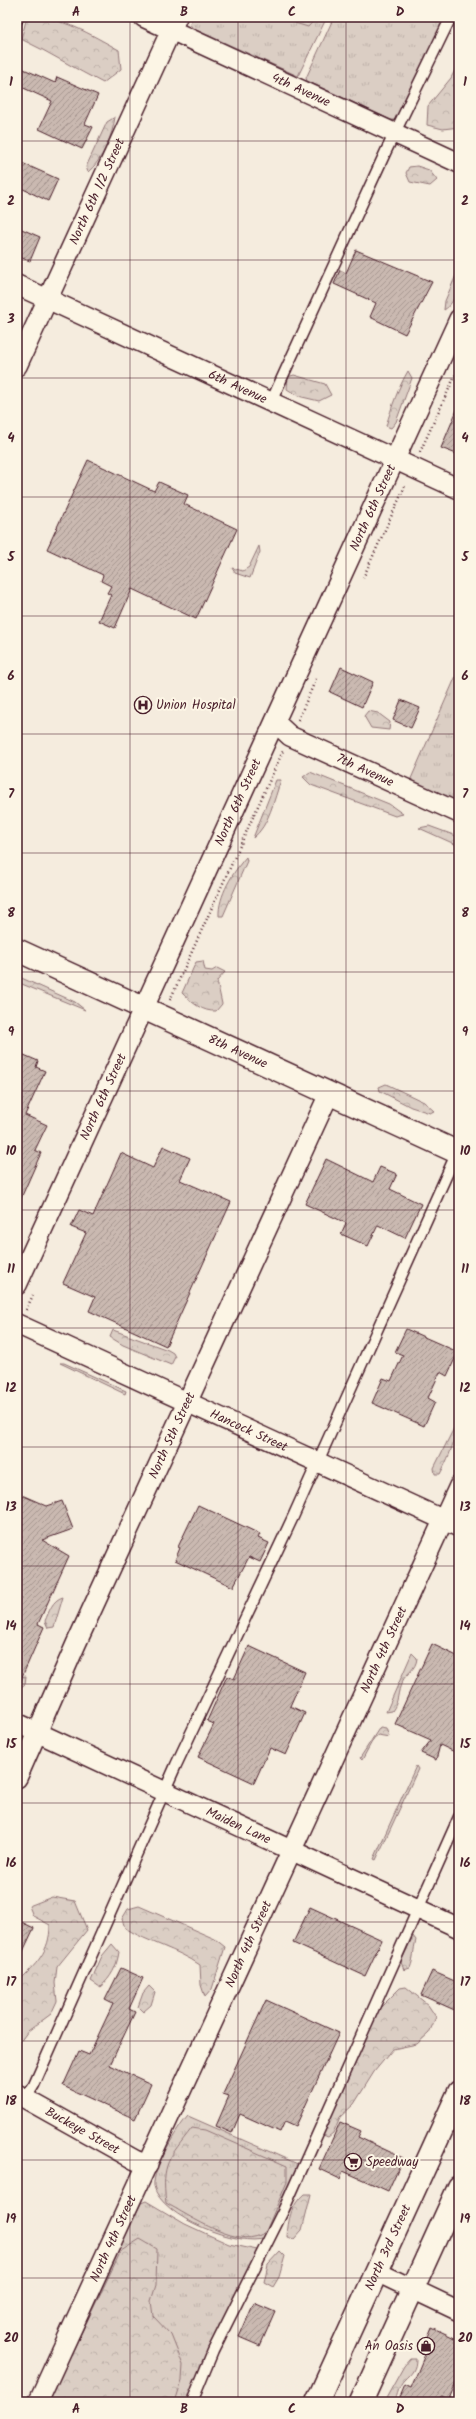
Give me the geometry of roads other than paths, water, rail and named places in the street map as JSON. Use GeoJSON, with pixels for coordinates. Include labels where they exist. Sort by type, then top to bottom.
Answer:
{"type":"FeatureCollection","features":[{"type":"Feature","properties":{"kind":"main road","name":"8th Avenue"},"geometry":{"type":"LineString","coordinates":[[17,950],[458,1153]]}},
{"type":"Feature","properties":{"kind":"main road","name":"North 3rd Street"},"geometry":{"type":"LineString","coordinates":[[317,2402],[459,2092]]}},
{"type":"Feature","properties":{"kind":"main road"},"geometry":{"type":"LineString","coordinates":[[361,2402],[459,2187]]}},
{"type":"Feature","properties":{"kind":"street","name":"4th Avenue"},"geometry":{"type":"LineString","coordinates":[[143,17],[174,23],[395,134],[459,163]]}},
{"type":"Feature","properties":{"kind":"street","name":"North 6th 1/2 Street"},"geometry":{"type":"LineString","coordinates":[[17,366],[174,23]]}},
{"type":"Feature","properties":{"kind":"street","name":"6th Avenue"},"geometry":{"type":"LineString","coordinates":[[17,285],[459,489]]}},
{"type":"Feature","properties":{"kind":"street","name":"North 6th Street"},"geometry":{"type":"LineString","coordinates":[[17,1285],[459,319]]}},
{"type":"Feature","properties":{"kind":"street","name":"7th Avenue"},"geometry":{"type":"LineString","coordinates":[[275,722],[290,736],[459,813]]}},
{"type":"Feature","properties":{"kind":"street","name":"North 5th Street"},"geometry":{"type":"LineString","coordinates":[[17,1778],[330,1094]]}},
{"type":"Feature","properties":{"kind":"street","name":"Hancock Street"},"geometry":{"type":"LineString","coordinates":[[17,1324],[451,1523]]}},
{"type":"Feature","properties":{"kind":"street","name":"North 4th Street"},"geometry":{"type":"LineString","coordinates":[[38,2402],[148,2166],[291,1850],[451,1523],[459,1486]]}},
{"type":"Feature","properties":{"kind":"street","name":"Maiden Lane"},"geometry":{"type":"LineString","coordinates":[[17,1724],[459,1928]]}},
{"type":"Feature","properties":{"kind":"street","name":"Buckeye Street"},"geometry":{"type":"LineString","coordinates":[[21,2096],[148,2166]]}},
{"type":"Feature","properties":{"kind":"street"},"geometry":{"type":"LineString","coordinates":[[376,2272],[459,2311]]}},
{"type":"Feature","properties":{"kind":"lane"},"geometry":{"type":"LineString","coordinates":[[271,402],[451,17]]}},
{"type":"Feature","properties":{"kind":"lane"},"geometry":{"type":"LineString","coordinates":[[21,2096],[34,2085],[165,1792],[318,1462],[458,1153]]}},
{"type":"Feature","properties":{"kind":"lane"},"geometry":{"type":"LineString","coordinates":[[192,2402],[213,2351],[284,2209],[459,1817]]}},
{"type":"Feature","properties":{"kind":"place","name":"Union Hospital"},"geometry":{"type":"Point","coordinates":[143,705]}},
{"type":"Feature","properties":{"kind":"place","name":"Speedway"},"geometry":{"type":"Point","coordinates":[353,2162]}},
{"type":"Feature","properties":{"kind":"place","name":"An Oasis"},"geometry":{"type":"Point","coordinates":[426,2346]}}]}
